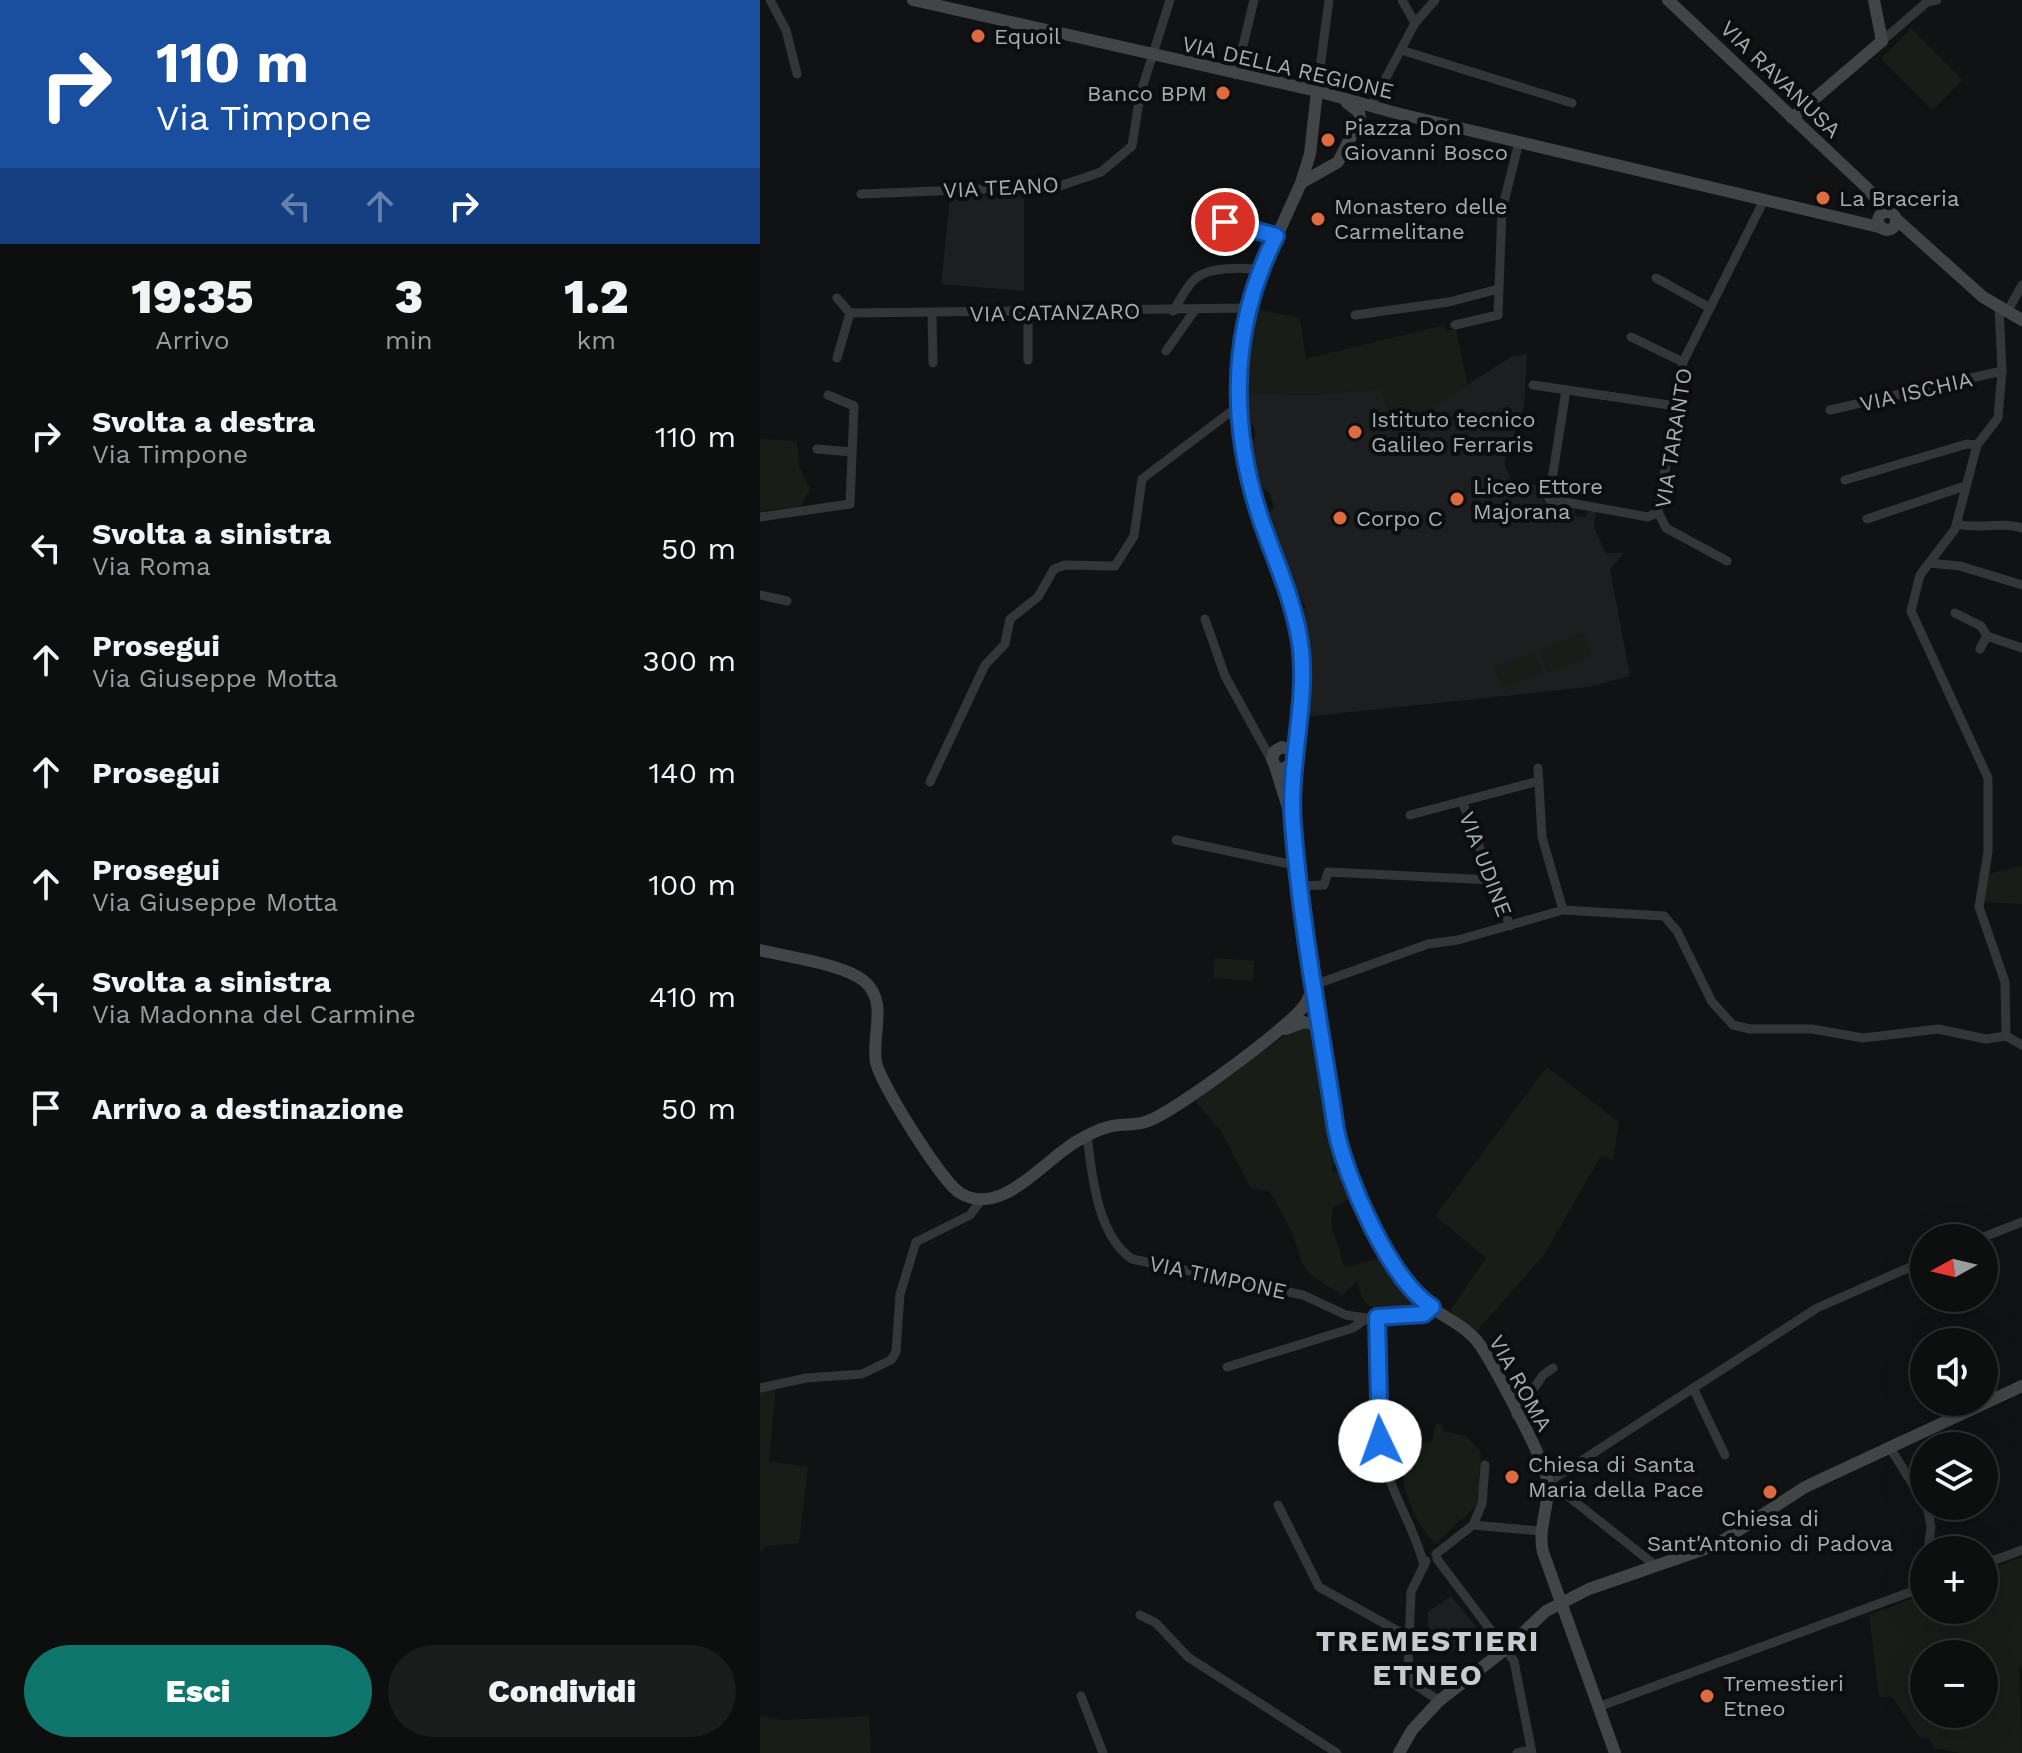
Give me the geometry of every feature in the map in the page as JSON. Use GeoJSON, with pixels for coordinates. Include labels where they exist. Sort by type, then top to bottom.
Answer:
{"type":"FeatureCollection","features":[{"type":"Feature","properties":{"kind":"main road","name":"VIA DELLA REGIONE"},"geometry":{"type":"LineString","coordinates":[[913,0],[1317,91],[1396,113],[1764,200],[1841,217],[1886,220]]}},
{"type":"Feature","properties":{"kind":"main road","name":"VIA RAVANUSA"},"geometry":{"type":"LineString","coordinates":[[1668,0],[1866,187],[1886,220]]}},
{"type":"Feature","properties":{"kind":"main road"},"geometry":{"type":"LineString","coordinates":[[1792,118],[1882,41],[1874,0]]}},
{"type":"Feature","properties":{"kind":"main road"},"geometry":{"type":"LineString","coordinates":[[1293,824],[1293,761],[1301,653],[1296,624],[1252,491],[1237,407],[1246,308],[1260,270],[1301,183],[1310,154],[1317,91]]}},
{"type":"Feature","properties":{"kind":"main road"},"geometry":{"type":"LineString","coordinates":[[1316,115],[1327,103],[1353,102],[1360,119]]}},
{"type":"Feature","properties":{"kind":"main road"},"geometry":{"type":"LineString","coordinates":[[1301,183],[1338,162],[1360,119],[1368,111],[1396,113]]}},
{"type":"Feature","properties":{"kind":"main road"},"geometry":{"type":"LineString","coordinates":[[1310,154],[1323,168],[1338,162]]}},
{"type":"Feature","properties":{"kind":"main road"},"geometry":{"type":"LineString","coordinates":[[1886,220],[2003,310],[2022,320]]}},
{"type":"Feature","properties":{"kind":"main road"},"geometry":{"type":"LineString","coordinates":[[1293,824],[1272,755],[1292,736],[1298,704]]}},
{"type":"Feature","properties":{"kind":"main road"},"geometry":{"type":"LineString","coordinates":[[1280,748],[1290,750],[1293,761]]}},
{"type":"Feature","properties":{"kind":"main road"},"geometry":{"type":"LineString","coordinates":[[1274,764],[1282,770],[1293,761]]}},
{"type":"Feature","properties":{"kind":"main road","name":"VIA ROMA"},"geometry":{"type":"LineString","coordinates":[[1293,824],[1336,1130],[1351,1184],[1406,1282],[1432,1307],[1460,1324],[1476,1339],[1542,1465],[1547,1486]]}},
{"type":"Feature","properties":{"kind":"main road"},"geometry":{"type":"LineString","coordinates":[[760,950],[846,972],[869,986],[877,1004],[875,1049],[879,1071],[941,1175],[962,1195],[982,1199],[1014,1188],[1087,1136],[1107,1127],[1138,1124],[1158,1117],[1271,1036],[1303,1007],[1314,985]]}},
{"type":"Feature","properties":{"kind":"main road"},"geometry":{"type":"LineString","coordinates":[[1303,1007],[1319,1015]]}},
{"type":"Feature","properties":{"kind":"main road"},"geometry":{"type":"LineString","coordinates":[[1271,1036],[1319,1015]]}},
{"type":"Feature","properties":{"kind":"main road"},"geometry":{"type":"LineString","coordinates":[[1399,1753],[1412,1730],[1439,1701],[1507,1648],[1546,1611],[1589,1589],[1716,1545],[1805,1487],[2022,1386]]}},
{"type":"Feature","properties":{"kind":"main road"},"geometry":{"type":"LineString","coordinates":[[1547,1486],[1540,1531],[1543,1552],[1615,1753]]}},
{"type":"Feature","properties":{"kind":"street"},"geometry":{"type":"LineString","coordinates":[[770,0],[786,30],[797,74]]}},
{"type":"Feature","properties":{"kind":"street","name":"VIA TEANO"},"geometry":{"type":"LineString","coordinates":[[861,194],[1038,188],[1090,177],[1132,146],[1152,55],[1170,0]]}},
{"type":"Feature","properties":{"kind":"street"},"geometry":{"type":"LineString","coordinates":[[1236,75],[1254,0]]}},
{"type":"Feature","properties":{"kind":"street"},"geometry":{"type":"LineString","coordinates":[[1317,91],[1329,0]]}},
{"type":"Feature","properties":{"kind":"street"},"geometry":{"type":"LineString","coordinates":[[1402,0],[1415,23]]}},
{"type":"Feature","properties":{"kind":"street"},"geometry":{"type":"LineString","coordinates":[[1353,102],[1401,50],[1415,23],[1435,0]]}},
{"type":"Feature","properties":{"kind":"street"},"geometry":{"type":"LineString","coordinates":[[1882,41],[1927,2],[1937,0]]}},
{"type":"Feature","properties":{"kind":"street"},"geometry":{"type":"LineString","coordinates":[[1401,50],[1572,103]]}},
{"type":"Feature","properties":{"kind":"street"},"geometry":{"type":"LineString","coordinates":[[1455,325],[1498,315],[1502,210],[1519,142]]}},
{"type":"Feature","properties":{"kind":"street","name":"VIA TARANTO"},"geometry":{"type":"LineString","coordinates":[[1727,561],[1666,528],[1658,512],[1683,362],[1764,200]]}},
{"type":"Feature","properties":{"kind":"street"},"geometry":{"type":"LineString","coordinates":[[1199,215],[1276,236]]}},
{"type":"Feature","properties":{"kind":"street","name":"VIA CATANZARO"},"geometry":{"type":"LineString","coordinates":[[850,313],[1173,311],[1193,280],[1204,273],[1245,267],[1260,270]]}},
{"type":"Feature","properties":{"kind":"street"},"geometry":{"type":"LineString","coordinates":[[1656,278],[1710,308]]}},
{"type":"Feature","properties":{"kind":"street"},"geometry":{"type":"LineString","coordinates":[[2006,1036],[2005,982],[1979,907],[1988,852],[1988,778],[1911,611],[1916,585],[1957,524],[1977,445],[1998,418],[2003,310],[2022,285]]}},
{"type":"Feature","properties":{"kind":"street"},"geometry":{"type":"LineString","coordinates":[[1355,315],[1449,302],[1498,289]]}},
{"type":"Feature","properties":{"kind":"street"},"geometry":{"type":"LineString","coordinates":[[837,298],[850,313],[837,358]]}},
{"type":"Feature","properties":{"kind":"street"},"geometry":{"type":"LineString","coordinates":[[1173,311],[1246,308]]}},
{"type":"Feature","properties":{"kind":"street"},"geometry":{"type":"LineString","coordinates":[[1166,351],[1195,310]]}},
{"type":"Feature","properties":{"kind":"street"},"geometry":{"type":"LineString","coordinates":[[1028,313],[1028,360]]}},
{"type":"Feature","properties":{"kind":"street"},"geometry":{"type":"LineString","coordinates":[[932,314],[933,363]]}},
{"type":"Feature","properties":{"kind":"street"},"geometry":{"type":"LineString","coordinates":[[1631,337],[1683,362]]}},
{"type":"Feature","properties":{"kind":"street","name":"VIA ISCHIA"},"geometry":{"type":"LineString","coordinates":[[1830,410],[2002,371]]}},
{"type":"Feature","properties":{"kind":"street"},"geometry":{"type":"LineString","coordinates":[[1533,385],[1676,406]]}},
{"type":"Feature","properties":{"kind":"street"},"geometry":{"type":"LineString","coordinates":[[1566,390],[1549,499],[1648,517],[1658,512]]}},
{"type":"Feature","properties":{"kind":"street"},"geometry":{"type":"LineString","coordinates":[[760,517],[850,504],[854,406],[828,395]]}},
{"type":"Feature","properties":{"kind":"street"},"geometry":{"type":"LineString","coordinates":[[930,782],[985,665],[1005,644],[1010,619],[1038,597],[1054,569],[1065,565],[1115,566],[1134,536],[1142,479],[1237,407]]}},
{"type":"Feature","properties":{"kind":"street"},"geometry":{"type":"LineString","coordinates":[[1845,480],[1967,444],[1977,445]]}},
{"type":"Feature","properties":{"kind":"street"},"geometry":{"type":"LineString","coordinates":[[817,449],[852,452]]}},
{"type":"Feature","properties":{"kind":"street"},"geometry":{"type":"LineString","coordinates":[[1867,519],[1965,486]]}},
{"type":"Feature","properties":{"kind":"street"},"geometry":{"type":"LineString","coordinates":[[1957,524],[1981,529],[2005,523],[2022,528]]}},
{"type":"Feature","properties":{"kind":"street"},"geometry":{"type":"LineString","coordinates":[[1929,563],[1960,566],[2022,585]]}},
{"type":"Feature","properties":{"kind":"street"},"geometry":{"type":"LineString","coordinates":[[760,595],[787,601]]}},
{"type":"Feature","properties":{"kind":"street"},"geometry":{"type":"LineString","coordinates":[[1955,613],[1981,626],[1987,636],[2022,648]]}},
{"type":"Feature","properties":{"kind":"street"},"geometry":{"type":"LineString","coordinates":[[1205,619],[1225,676],[1274,764]]}},
{"type":"Feature","properties":{"kind":"street"},"geometry":{"type":"LineString","coordinates":[[1980,649],[1987,636]]}},
{"type":"Feature","properties":{"kind":"street"},"geometry":{"type":"LineString","coordinates":[[1254,731],[1280,748]]}},
{"type":"Feature","properties":{"kind":"street"},"geometry":{"type":"LineString","coordinates":[[1538,768],[1542,837],[1563,910]]}},
{"type":"Feature","properties":{"kind":"street"},"geometry":{"type":"LineString","coordinates":[[1410,815],[1539,781]]}},
{"type":"Feature","properties":{"kind":"street","name":"VIA UDINE"},"geometry":{"type":"LineString","coordinates":[[1462,801],[1510,926]]}},
{"type":"Feature","properties":{"kind":"street"},"geometry":{"type":"LineString","coordinates":[[1176,840],[1299,866]]}},
{"type":"Feature","properties":{"kind":"street"},"geometry":{"type":"LineString","coordinates":[[1301,886],[1324,885],[1328,872],[1492,880]]}},
{"type":"Feature","properties":{"kind":"street"},"geometry":{"type":"LineString","coordinates":[[1314,985],[1428,944],[1510,926],[1563,910],[1667,917],[1712,1002],[1726,1021],[1743,1029],[1812,1029],[1883,1038],[1922,1029],[1986,1039],[2006,1036],[2022,1045]]}},
{"type":"Feature","properties":{"kind":"street","name":"VIA TIMPONE"},"geometry":{"type":"LineString","coordinates":[[1087,1136],[1097,1204],[1121,1249],[1132,1259],[1303,1295],[1346,1315],[1372,1318],[1424,1314],[1432,1307]]}},
{"type":"Feature","properties":{"kind":"street"},"geometry":{"type":"LineString","coordinates":[[760,1388],[806,1378],[846,1377],[883,1367],[896,1352],[900,1294],[916,1242],[970,1215],[982,1199]]}},
{"type":"Feature","properties":{"kind":"street"},"geometry":{"type":"LineString","coordinates":[[1998,1231],[2022,1222]]}},
{"type":"Feature","properties":{"kind":"street"},"geometry":{"type":"LineString","coordinates":[[1547,1486],[1817,1308],[1910,1267]]}},
{"type":"Feature","properties":{"kind":"street"},"geometry":{"type":"LineString","coordinates":[[1227,1367],[1353,1328],[1372,1318],[1383,1458],[1424,1561],[1411,1592],[1407,1636],[1410,1681],[1439,1701]]}},
{"type":"Feature","properties":{"kind":"street"},"geometry":{"type":"LineString","coordinates":[[1516,1415],[1529,1401],[1543,1375],[1553,1368]]}},
{"type":"Feature","properties":{"kind":"street"},"geometry":{"type":"LineString","coordinates":[[1693,1388],[1725,1455]]}},
{"type":"Feature","properties":{"kind":"street"},"geometry":{"type":"LineString","coordinates":[[1890,1448],[1910,1480]]}},
{"type":"Feature","properties":{"kind":"street"},"geometry":{"type":"LineString","coordinates":[[1357,1465],[1383,1458]]}},
{"type":"Feature","properties":{"kind":"street"},"geometry":{"type":"LineString","coordinates":[[1424,1561],[1432,1564],[1436,1555],[1473,1525],[1482,1504],[1485,1465]]}},
{"type":"Feature","properties":{"kind":"street"},"geometry":{"type":"LineString","coordinates":[[1547,1486],[1559,1489],[1656,1566]]}},
{"type":"Feature","properties":{"kind":"street"},"geometry":{"type":"LineString","coordinates":[[1278,1505],[1319,1587],[1407,1636]]}},
{"type":"Feature","properties":{"kind":"street"},"geometry":{"type":"LineString","coordinates":[[1473,1525],[1540,1531]]}},
{"type":"Feature","properties":{"kind":"street"},"geometry":{"type":"LineString","coordinates":[[1417,1540],[1436,1555],[1507,1648],[1519,1677],[1531,1752],[1517,1753]]}},
{"type":"Feature","properties":{"kind":"street"},"geometry":{"type":"LineString","coordinates":[[1998,1559],[2022,1550]]}},
{"type":"Feature","properties":{"kind":"street"},"geometry":{"type":"LineString","coordinates":[[1598,1707],[1910,1590]]}},
{"type":"Feature","properties":{"kind":"street"},"geometry":{"type":"LineString","coordinates":[[1140,1615],[1156,1623],[1188,1657],[1337,1753]]}},
{"type":"Feature","properties":{"kind":"street"},"geometry":{"type":"LineString","coordinates":[[1081,1696],[1103,1753]]}},
{"type":"Feature","properties":{"kind":"shaded area"},"geometry":{"type":"Polygon","coordinates":[[[1911,28],[1963,80],[1932,110],[1881,59],[1911,28]]]}},
{"type":"Feature","properties":{"kind":"shaded area"},"geometry":{"type":"Polygon","coordinates":[[[1024,194],[1024,291],[941,284],[950,197],[1024,194]]]}},
{"type":"Feature","properties":{"kind":"shaded area"},"geometry":{"type":"Polygon","coordinates":[[[1255,309],[1300,318],[1306,359],[1444,325],[1446,331],[1456,329],[1468,386],[1396,429],[1380,389],[1309,395],[1247,393],[1248,354],[1255,309]]]}},
{"type":"Feature","properties":{"kind":"shaded area"},"geometry":{"type":"Polygon","coordinates":[[[1527,354],[1524,406],[1504,463],[1512,482],[1547,487],[1543,502],[1575,508],[1574,516],[1586,517],[1587,510],[1596,512],[1594,528],[1606,553],[1624,553],[1610,569],[1630,676],[1589,687],[1304,717],[1310,710],[1311,697],[1307,691],[1310,656],[1300,610],[1306,608],[1293,583],[1269,513],[1274,507],[1269,492],[1263,489],[1250,443],[1255,437],[1254,426],[1248,421],[1247,393],[1309,395],[1381,389],[1397,429],[1511,357],[1527,354]]]}},
{"type":"Feature","properties":{"kind":"shaded area"},"geometry":{"type":"Polygon","coordinates":[[[760,439],[797,441],[799,466],[810,489],[801,506],[760,511],[760,439]]]}},
{"type":"Feature","properties":{"kind":"shaded area"},"geometry":{"type":"Polygon","coordinates":[[[1583,633],[1592,655],[1548,673],[1539,651],[1583,633]]]}},
{"type":"Feature","properties":{"kind":"shaded area"},"geometry":{"type":"Polygon","coordinates":[[[1534,652],[1543,672],[1503,688],[1494,668],[1534,652]]]}},
{"type":"Feature","properties":{"kind":"shaded area"},"geometry":{"type":"Polygon","coordinates":[[[2022,866],[2022,904],[1983,902],[1987,874],[2022,866]]]}},
{"type":"Feature","properties":{"kind":"shaded area"},"geometry":{"type":"Polygon","coordinates":[[[1215,958],[1254,961],[1253,981],[1213,978],[1215,958]]]}},
{"type":"Feature","properties":{"kind":"shaded area"},"geometry":{"type":"Polygon","coordinates":[[[1299,1025],[1313,1029],[1335,1165],[1331,1168],[1333,1172],[1339,1171],[1349,1199],[1333,1207],[1331,1223],[1344,1267],[1384,1258],[1397,1283],[1415,1306],[1413,1310],[1370,1307],[1357,1282],[1342,1295],[1312,1276],[1302,1263],[1292,1232],[1270,1192],[1250,1187],[1221,1131],[1195,1101],[1299,1025]]]}},
{"type":"Feature","properties":{"kind":"shaded area"},"geometry":{"type":"Polygon","coordinates":[[[1547,1067],[1619,1122],[1613,1160],[1601,1156],[1544,1255],[1477,1331],[1450,1311],[1486,1258],[1435,1216],[1547,1067]]]}},
{"type":"Feature","properties":{"kind":"shaded area"},"geometry":{"type":"Polygon","coordinates":[[[776,1387],[769,1461],[808,1467],[799,1543],[766,1546],[760,1553],[760,1391],[776,1387]]]}},
{"type":"Feature","properties":{"kind":"shaded area"},"geometry":{"type":"Polygon","coordinates":[[[1436,1423],[1443,1425],[1442,1431],[1466,1436],[1481,1452],[1477,1505],[1435,1544],[1419,1522],[1407,1497],[1403,1457],[1406,1443],[1432,1442],[1436,1423]]]}},
{"type":"Feature","properties":{"kind":"shaded area"},"geometry":{"type":"Polygon","coordinates":[[[2022,1557],[2022,1666],[2019,1667],[2022,1753],[1960,1753],[1934,1748],[1930,1739],[1920,1738],[1913,1728],[1998,1728],[1998,1640],[1910,1640],[1910,1723],[1892,1697],[1879,1697],[1869,1615],[1910,1599],[1910,1624],[1998,1624],[1998,1566],[2022,1557]]]}},
{"type":"Feature","properties":{"kind":"shaded area"},"geometry":{"type":"Polygon","coordinates":[[[1451,1596],[1478,1629],[1452,1651],[1447,1644],[1440,1650],[1429,1629],[1427,1612],[1451,1596]]]}},
{"type":"Feature","properties":{"kind":"shaded area"},"geometry":{"type":"Polygon","coordinates":[[[760,1715],[782,1720],[869,1716],[871,1753],[760,1753],[760,1715]]]}},
{"type":"Feature","properties":{"kind":"place","name":"Equoil"},"geometry":{"type":"Point","coordinates":[978,36]}},
{"type":"Feature","properties":{"kind":"place","name":"Banco BPM"},"geometry":{"type":"Point","coordinates":[1223,93]}},
{"type":"Feature","properties":{"kind":"place","name":"Piazza Don Giovanni Bosco"},"geometry":{"type":"Point","coordinates":[1328,140]}},
{"type":"Feature","properties":{"kind":"place","name":"La Braceria"},"geometry":{"type":"Point","coordinates":[1823,198]}},
{"type":"Feature","properties":{"kind":"place","name":"Monastero delle Carmelitane"},"geometry":{"type":"Point","coordinates":[1318,219]}},
{"type":"Feature","properties":{"kind":"place","name":"Istituto tecnico Galileo Ferraris"},"geometry":{"type":"Point","coordinates":[1355,432]}},
{"type":"Feature","properties":{"kind":"place","name":"Liceo Ettore Majorana"},"geometry":{"type":"Point","coordinates":[1457,499]}},
{"type":"Feature","properties":{"kind":"place","name":"Corpo C"},"geometry":{"type":"Point","coordinates":[1340,518]}},
{"type":"Feature","properties":{"kind":"place","name":"Chiesa di Santa Maria della Pace"},"geometry":{"type":"Point","coordinates":[1512,1477]}},
{"type":"Feature","properties":{"kind":"place","name":"Chiesa di Sant'Antonio di Padova"},"geometry":{"type":"Point","coordinates":[1770,1492]}},
{"type":"Feature","properties":{"kind":"place","name":"Tremestieri Etneo"},"geometry":{"type":"Point","coordinates":[1707,1696]}},
{"type":"Feature","properties":{"kind":"district","name":"TREMESTIERI ETNEO"},"geometry":{"type":"Point","coordinates":[1428,1658]}},
{"type":"Feature","properties":{"kind":"route"},"geometry":{"type":"LineString","coordinates":[[1225,222],[1276,236],[1246,308],[1237,380],[1237,407],[1252,491],[1294,612],[1301,653],[1297,747],[1292,765],[1293,824],[1336,1130],[1346,1171],[1357,1196],[1406,1282],[1423,1302],[1432,1307],[1424,1314],[1377,1317],[1380,1441]]}}]}
